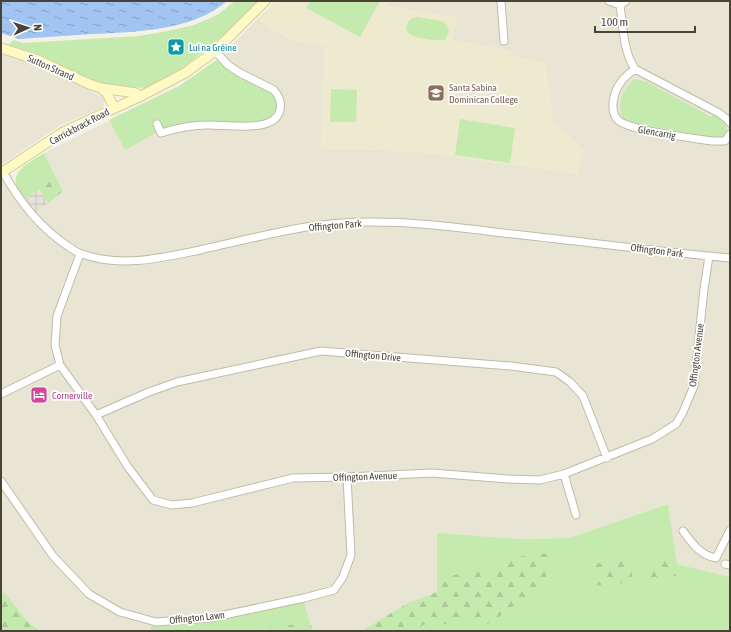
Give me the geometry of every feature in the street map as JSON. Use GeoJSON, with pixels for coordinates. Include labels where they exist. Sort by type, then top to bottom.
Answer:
{"type":"FeatureCollection","features":[{"type":"Feature","properties":{"kind":"main road","name":"Carrickbrack Road"},"geometry":{"type":"LineString","coordinates":[[2,172],[63,132],[139,97],[185,73],[215,52],[265,1]]}},
{"type":"Feature","properties":{"kind":"main road","name":"Sutton Strand"},"geometry":{"type":"LineString","coordinates":[[1,48],[38,60],[89,84],[101,88],[136,93],[139,97]]}},
{"type":"Feature","properties":{"kind":"main road"},"geometry":{"type":"LineString","coordinates":[[101,88],[107,93],[114,108]]}},
{"type":"Feature","properties":{"kind":"street"},"geometry":{"type":"LineString","coordinates":[[501,1],[504,41]]}},
{"type":"Feature","properties":{"kind":"street"},"geometry":{"type":"LineString","coordinates":[[609,1],[623,3],[625,45],[629,61],[635,69],[719,113],[730,123]]}},
{"type":"Feature","properties":{"kind":"street"},"geometry":{"type":"LineString","coordinates":[[157,124],[161,133],[183,126],[208,124],[262,125],[274,121],[278,116],[281,101],[278,94],[274,90],[240,73],[228,65],[215,52]]}},
{"type":"Feature","properties":{"kind":"street","name":"Glencarrig"},"geometry":{"type":"LineString","coordinates":[[635,69],[621,81],[614,94],[613,109],[618,120],[632,127],[712,141],[725,141],[730,134]]}},
{"type":"Feature","properties":{"kind":"street","name":"Offington Park"},"geometry":{"type":"LineString","coordinates":[[2,172],[28,210],[44,228],[80,254],[106,260],[123,262],[156,260],[306,227],[356,222],[409,222],[730,258]]}},
{"type":"Feature","properties":{"kind":"street","name":"Offington Avenue"},"geometry":{"type":"LineString","coordinates":[[80,254],[57,316],[55,345],[60,365],[96,415],[128,466],[153,500],[172,505],[192,503],[293,478],[432,473],[540,480],[564,474],[652,439],[676,424],[694,386],[704,288],[709,256]]}},
{"type":"Feature","properties":{"kind":"street","name":"Offington Drive"},"geometry":{"type":"LineString","coordinates":[[96,415],[149,392],[177,382],[321,351],[503,365],[556,372],[570,382],[583,396],[607,458]]}},
{"type":"Feature","properties":{"kind":"street"},"geometry":{"type":"LineString","coordinates":[[1,394],[60,365]]}},
{"type":"Feature","properties":{"kind":"street"},"geometry":{"type":"LineString","coordinates":[[564,474],[576,515]]}},
{"type":"Feature","properties":{"kind":"street","name":"Offington Lawn"},"geometry":{"type":"LineString","coordinates":[[1,481],[53,556],[89,594],[120,612],[156,622],[210,618],[334,590],[344,577],[351,555],[347,477]]}},
{"type":"Feature","properties":{"kind":"street"},"geometry":{"type":"LineString","coordinates":[[683,531],[694,547],[709,556],[716,558],[730,530]]}},
{"type":"Feature","properties":{"kind":"shaded area","name":"Santa Sabina Dominican College"},"geometry":{"type":"Polygon","coordinates":[[[275,1],[390,1],[387,6],[457,18],[453,40],[511,51],[510,56],[545,63],[553,122],[585,151],[577,174],[410,151],[321,148],[325,46],[289,39],[257,19],[275,1]]]}},
{"type":"Feature","properties":{"kind":"shaded area"},"geometry":{"type":"Polygon","coordinates":[[[390,1],[730,1],[730,577],[677,564],[668,504],[569,538],[519,539],[437,592],[372,631],[42,631],[28,622],[4,593],[1,594],[1,183],[4,181],[17,187],[35,212],[63,191],[44,153],[181,85],[218,59],[257,19],[289,39],[325,46],[321,148],[410,151],[585,151],[553,122],[545,63],[510,56],[511,51],[452,40],[457,18],[387,6],[390,1]]]}},
{"type":"Feature","properties":{"kind":"shaded area"},"geometry":{"type":"Polygon","coordinates":[[[1,52],[16,56],[106,98],[103,107],[61,125],[1,165],[1,52]]]}},
{"type":"Feature","properties":{"kind":"shaded area"},"geometry":{"type":"Polygon","coordinates":[[[39,189],[48,203],[35,213],[25,199],[39,189]]]}},
{"type":"Feature","properties":{"kind":"green space"},"geometry":{"type":"Polygon","coordinates":[[[235,1],[260,1],[221,37],[183,68],[145,88],[103,84],[41,55],[8,45],[14,40],[23,43],[139,36],[168,31],[194,25],[217,15],[235,1]]]}},
{"type":"Feature","properties":{"kind":"green space"},"geometry":{"type":"Polygon","coordinates":[[[310,1],[380,1],[360,37],[306,8],[310,1]]]}},
{"type":"Feature","properties":{"kind":"green space"},"geometry":{"type":"Polygon","coordinates":[[[417,17],[442,21],[447,25],[449,32],[445,40],[418,38],[408,33],[406,30],[407,24],[411,19],[417,17]]]}},
{"type":"Feature","properties":{"kind":"green space"},"geometry":{"type":"Polygon","coordinates":[[[218,59],[236,74],[265,89],[276,97],[276,109],[270,118],[256,122],[193,122],[167,127],[125,150],[109,120],[181,85],[218,59]]]}},
{"type":"Feature","properties":{"kind":"green space"},"geometry":{"type":"Polygon","coordinates":[[[634,79],[647,82],[711,117],[713,114],[718,117],[724,123],[727,131],[723,138],[719,139],[628,122],[622,118],[620,106],[623,92],[634,79]]]}},
{"type":"Feature","properties":{"kind":"green space"},"geometry":{"type":"Polygon","coordinates":[[[331,89],[357,90],[356,122],[330,122],[331,89]]]}},
{"type":"Feature","properties":{"kind":"green space"},"geometry":{"type":"Polygon","coordinates":[[[460,119],[515,128],[510,163],[455,155],[460,119]]]}},
{"type":"Feature","properties":{"kind":"green space"},"geometry":{"type":"Polygon","coordinates":[[[44,153],[56,177],[25,199],[17,188],[16,182],[19,171],[28,163],[44,153]]]}},
{"type":"Feature","properties":{"kind":"green space"},"geometry":{"type":"Polygon","coordinates":[[[56,177],[63,191],[48,203],[39,189],[56,177]]]}},
{"type":"Feature","properties":{"kind":"green space"},"geometry":{"type":"Polygon","coordinates":[[[668,504],[677,564],[730,577],[730,631],[374,631],[437,592],[437,533],[518,539],[569,538],[668,504]]]}},
{"type":"Feature","properties":{"kind":"green space"},"geometry":{"type":"Polygon","coordinates":[[[553,553],[544,583],[496,619],[480,628],[472,630],[469,622],[460,621],[446,624],[432,622],[421,626],[419,631],[362,631],[406,604],[437,592],[441,577],[481,571],[514,557],[553,553]]]}},
{"type":"Feature","properties":{"kind":"green space"},"geometry":{"type":"Polygon","coordinates":[[[645,558],[669,558],[676,576],[647,580],[645,558]]]}},
{"type":"Feature","properties":{"kind":"green space"},"geometry":{"type":"Polygon","coordinates":[[[630,560],[633,582],[592,586],[590,564],[630,560]]]}},
{"type":"Feature","properties":{"kind":"green space"},"geometry":{"type":"Polygon","coordinates":[[[4,592],[28,622],[41,631],[1,631],[1,594],[4,592]]]}},
{"type":"Feature","properties":{"kind":"green space"},"geometry":{"type":"Polygon","coordinates":[[[304,601],[310,624],[279,625],[248,631],[151,631],[151,626],[207,623],[304,601]]]}},
{"type":"Feature","properties":{"kind":"green space"},"geometry":{"type":"Polygon","coordinates":[[[310,624],[314,631],[248,631],[279,625],[310,624]]]}},
{"type":"Feature","properties":{"kind":"water"},"geometry":{"type":"Polygon","coordinates":[[[1,1],[227,1],[198,19],[163,28],[145,31],[19,39],[1,33],[1,1]]]}},
{"type":"Feature","properties":{"kind":"place","name":"Luí na Gréine"},"geometry":{"type":"Point","coordinates":[176,47]}},
{"type":"Feature","properties":{"kind":"place","name":"Santa Sabina Dominican College"},"geometry":{"type":"Point","coordinates":[436,93]}},
{"type":"Feature","properties":{"kind":"place","name":"Cornerville"},"geometry":{"type":"Point","coordinates":[39,395]}}]}
